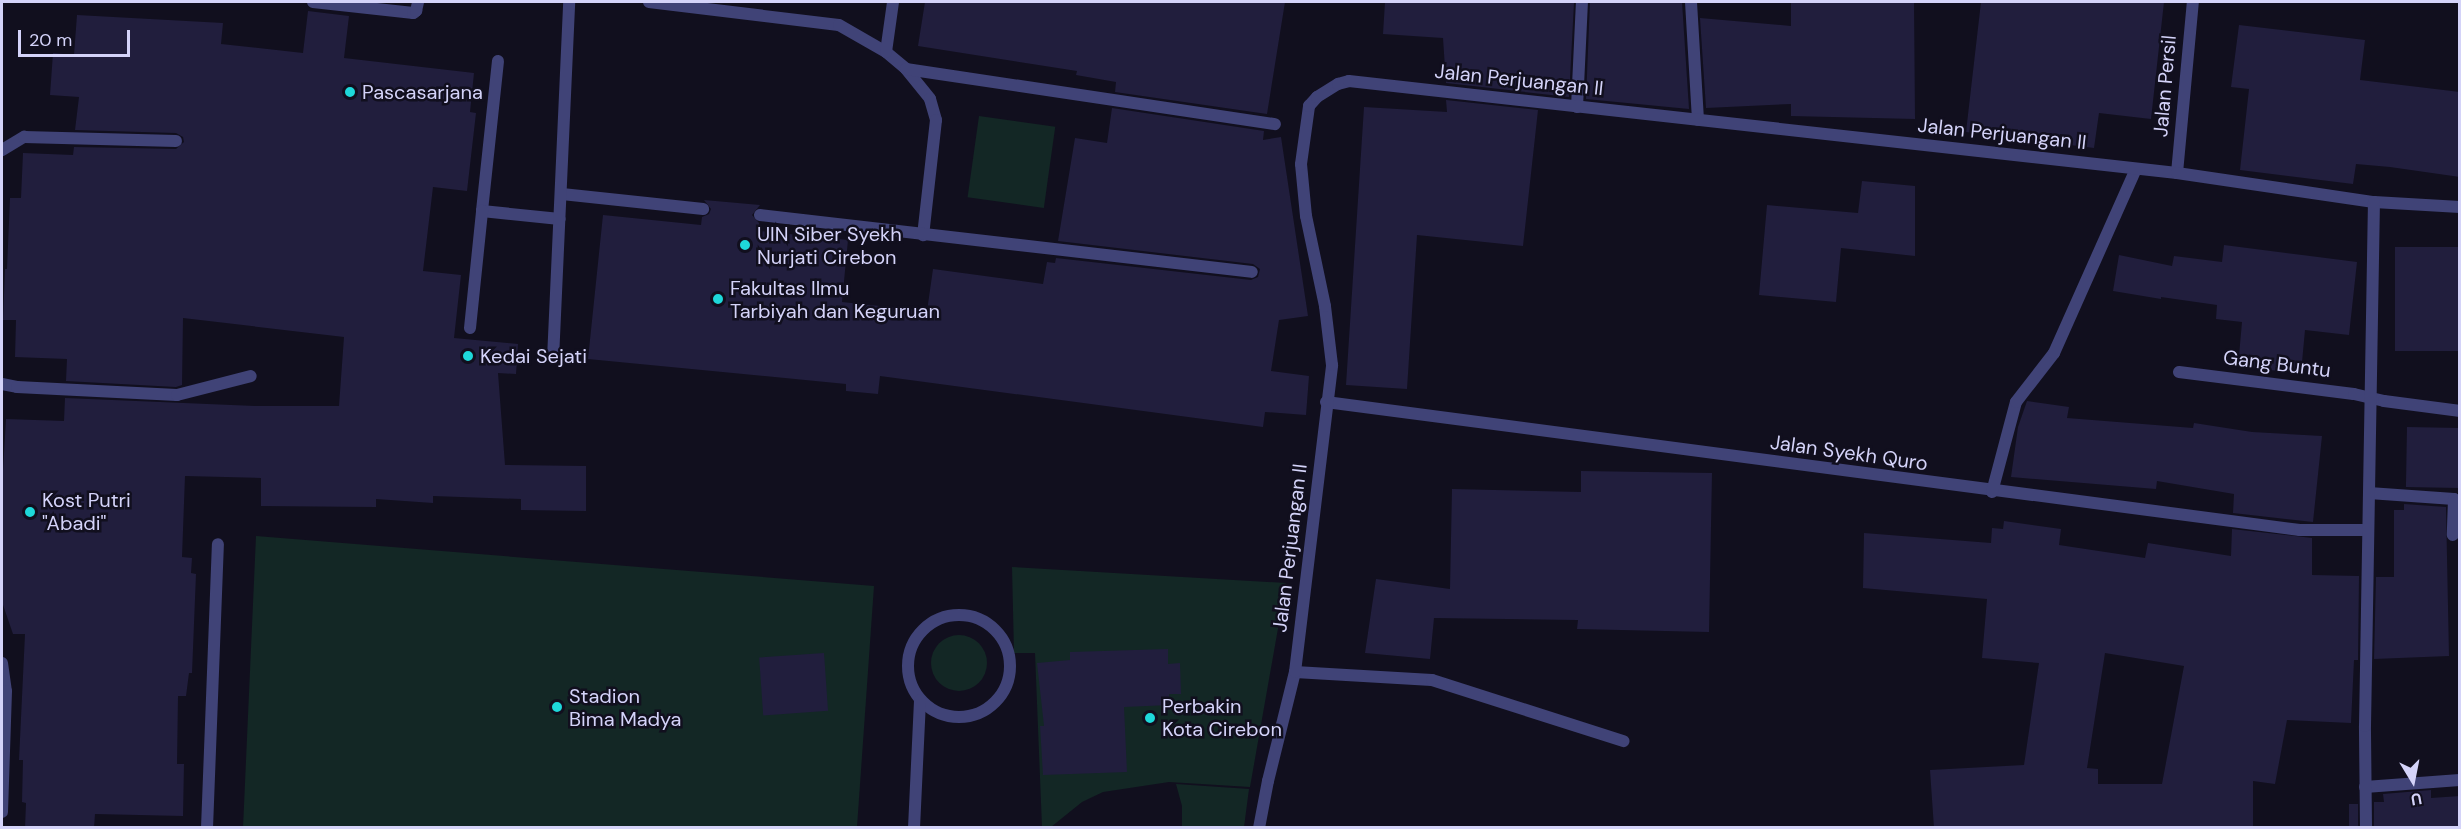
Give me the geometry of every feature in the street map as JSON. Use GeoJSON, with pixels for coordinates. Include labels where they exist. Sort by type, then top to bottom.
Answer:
{"type":"FeatureCollection","features":[{"type":"Feature","properties":{"kind":"street"},"geometry":{"type":"LineString","coordinates":[[313,2],[413,13],[416,11],[418,2]]}},
{"type":"Feature","properties":{"kind":"street"},"geometry":{"type":"LineString","coordinates":[[553,359],[569,2]]}},
{"type":"Feature","properties":{"kind":"street"},"geometry":{"type":"LineString","coordinates":[[649,2],[839,25],[886,52],[906,69],[930,99],[936,120],[922,235]]}},
{"type":"Feature","properties":{"kind":"street"},"geometry":{"type":"LineString","coordinates":[[886,52],[893,2]]}},
{"type":"Feature","properties":{"kind":"street"},"geometry":{"type":"LineString","coordinates":[[1577,107],[1582,2]]}},
{"type":"Feature","properties":{"kind":"street"},"geometry":{"type":"LineString","coordinates":[[1691,2],[1698,120]]}},
{"type":"Feature","properties":{"kind":"street","name":"Jalan Persil"},"geometry":{"type":"LineString","coordinates":[[2177,173],[2193,2]]}},
{"type":"Feature","properties":{"kind":"street"},"geometry":{"type":"LineString","coordinates":[[470,328],[498,61]]}},
{"type":"Feature","properties":{"kind":"street"},"geometry":{"type":"LineString","coordinates":[[906,69],[1275,124]]}},
{"type":"Feature","properties":{"kind":"street","name":"Jalan Perjuangan II"},"geometry":{"type":"LineString","coordinates":[[1259,828],[1294,672],[1332,365],[1325,306],[1306,216],[1300,164],[1309,106],[1312,101],[1332,87],[1349,81],[2177,173],[2374,202],[2460,207]]}},
{"type":"Feature","properties":{"kind":"street"},"geometry":{"type":"LineString","coordinates":[[2,150],[24,137],[176,141]]}},
{"type":"Feature","properties":{"kind":"street"},"geometry":{"type":"LineString","coordinates":[[1992,492],[2016,402],[2054,353],[2136,169]]}},
{"type":"Feature","properties":{"kind":"street"},"geometry":{"type":"LineString","coordinates":[[562,194],[703,209]]}},
{"type":"Feature","properties":{"kind":"street"},"geometry":{"type":"LineString","coordinates":[[2366,828],[2369,397],[2374,202]]}},
{"type":"Feature","properties":{"kind":"street"},"geometry":{"type":"LineString","coordinates":[[482,211],[560,219]]}},
{"type":"Feature","properties":{"kind":"street"},"geometry":{"type":"LineString","coordinates":[[760,215],[1252,272]]}},
{"type":"Feature","properties":{"kind":"street","name":"Gang Buntu"},"geometry":{"type":"LineString","coordinates":[[2180,372],[2460,411]]}},
{"type":"Feature","properties":{"kind":"street"},"geometry":{"type":"LineString","coordinates":[[2,384],[17,387],[177,395],[251,376]]}},
{"type":"Feature","properties":{"kind":"street","name":"Jalan Syekh Quro"},"geometry":{"type":"LineString","coordinates":[[1326,402],[1992,492],[2300,530],[2368,530]]}},
{"type":"Feature","properties":{"kind":"street"},"geometry":{"type":"LineString","coordinates":[[2368,493],[2454,499],[2453,535]]}},
{"type":"Feature","properties":{"kind":"street"},"geometry":{"type":"LineString","coordinates":[[207,828],[218,544]]}},
{"type":"Feature","properties":{"kind":"street"},"geometry":{"type":"LineString","coordinates":[[914,828],[920,700],[910,682],[908,663],[913,644],[925,627],[943,618],[963,615],[982,620],[998,633],[1008,650],[1010,670],[1005,689],[993,705],[975,715],[955,717],[936,712],[920,700]]}},
{"type":"Feature","properties":{"kind":"street"},"geometry":{"type":"LineString","coordinates":[[2,663],[6,691],[2,812]]}},
{"type":"Feature","properties":{"kind":"street"},"geometry":{"type":"LineString","coordinates":[[1294,672],[1432,680],[1623,741]]}},
{"type":"Feature","properties":{"kind":"street"},"geometry":{"type":"LineString","coordinates":[[2365,787],[2460,780]]}},
{"type":"Feature","properties":{"kind":"green space"},"geometry":{"type":"Polygon","coordinates":[[[979,116],[1055,127],[1044,208],[968,197],[979,116]]]}},
{"type":"Feature","properties":{"kind":"green space","name":"Stadion Bima Madya"},"geometry":{"type":"Polygon","coordinates":[[[256,536],[874,586],[857,827],[243,828],[256,536]]]}},
{"type":"Feature","properties":{"kind":"green space","name":"Perbakin Kota Cirebon"},"geometry":{"type":"Polygon","coordinates":[[[1012,567],[1286,583],[1250,787],[1169,782],[1103,792],[1082,802],[1051,827],[1042,827],[1035,653],[1014,653],[1012,567]]]}},
{"type":"Feature","properties":{"kind":"green space"},"geometry":{"type":"Polygon","coordinates":[[[959,635],[970,637],[979,643],[985,652],[987,663],[985,674],[979,683],[970,689],[959,691],[948,689],[939,683],[933,674],[931,663],[933,652],[939,643],[948,637],[959,635]]]}},
{"type":"Feature","properties":{"kind":"green space"},"geometry":{"type":"Polygon","coordinates":[[[1176,784],[1249,789],[1244,827],[1182,827],[1182,806],[1176,784]]]}},
{"type":"Feature","properties":{"kind":"building"},"geometry":{"type":"Polygon","coordinates":[[[925,2],[1285,2],[1267,114],[1115,92],[1116,82],[1076,75],[1077,71],[918,46],[925,2]]]}},
{"type":"Feature","properties":{"kind":"building"},"geometry":{"type":"Polygon","coordinates":[[[1385,2],[1574,3],[1569,97],[1446,83],[1443,38],[1383,34],[1385,2]]]}},
{"type":"Feature","properties":{"kind":"building"},"geometry":{"type":"Polygon","coordinates":[[[1590,2],[1682,2],[1689,109],[1586,99],[1590,2]]]}},
{"type":"Feature","properties":{"kind":"building"},"geometry":{"type":"Polygon","coordinates":[[[1791,2],[1914,2],[1915,119],[1791,116],[1791,104],[1706,108],[1700,18],[1791,26],[1791,2]]]}},
{"type":"Feature","properties":{"kind":"building"},"geometry":{"type":"Polygon","coordinates":[[[1981,2],[2164,2],[2151,119],[2099,113],[2094,148],[1966,132],[1981,2]]]}},
{"type":"Feature","properties":{"kind":"building"},"geometry":{"type":"Polygon","coordinates":[[[308,11],[349,16],[344,58],[474,73],[470,112],[476,113],[467,191],[433,187],[423,271],[461,275],[454,338],[518,344],[516,374],[498,373],[505,465],[586,466],[586,511],[521,510],[521,499],[433,496],[433,503],[376,499],[376,507],[261,506],[261,478],[185,476],[182,557],[192,558],[191,573],[196,574],[192,673],[189,673],[186,696],[178,696],[177,764],[184,764],[183,816],[95,814],[94,828],[25,828],[26,803],[22,802],[23,760],[19,760],[25,634],[13,634],[2,602],[2,487],[6,419],[64,421],[65,398],[255,406],[339,406],[344,337],[183,318],[182,385],[176,387],[66,381],[67,359],[15,357],[16,320],[3,320],[5,269],[7,269],[10,198],[21,198],[23,153],[73,155],[74,147],[176,149],[184,142],[183,137],[176,133],[75,130],[79,97],[50,95],[53,53],[74,55],[77,15],[223,23],[221,44],[303,53],[308,11]]]}},
{"type":"Feature","properties":{"kind":"building"},"geometry":{"type":"Polygon","coordinates":[[[2239,25],[2365,40],[2360,80],[2460,92],[2460,177],[2356,164],[2353,184],[2240,170],[2249,89],[2231,87],[2239,25]]]}},
{"type":"Feature","properties":{"kind":"building"},"geometry":{"type":"Polygon","coordinates":[[[1446,100],[1538,110],[1523,246],[1417,235],[1407,389],[1346,385],[1364,107],[1447,112],[1446,100]]]}},
{"type":"Feature","properties":{"kind":"building"},"geometry":{"type":"Polygon","coordinates":[[[1112,108],[1264,131],[1263,140],[1281,137],[1308,316],[1279,320],[1271,371],[1309,376],[1306,415],[1265,412],[1263,427],[880,376],[878,394],[846,391],[846,384],[588,359],[603,215],[701,225],[702,217],[709,214],[711,209],[704,200],[760,205],[752,215],[759,223],[759,231],[848,240],[842,302],[927,311],[933,269],[1043,284],[1047,262],[1055,263],[1056,258],[1251,280],[1258,277],[1260,269],[1253,264],[1058,241],[1075,138],[1107,143],[1112,108]]]}},
{"type":"Feature","properties":{"kind":"building"},"geometry":{"type":"Polygon","coordinates":[[[1862,181],[1915,186],[1915,256],[1841,248],[1836,302],[1759,295],[1767,205],[1858,213],[1862,181]]]}},
{"type":"Feature","properties":{"kind":"building"},"geometry":{"type":"Polygon","coordinates":[[[2224,245],[2357,262],[2349,335],[2305,330],[2301,373],[2238,367],[2242,322],[2216,319],[2217,305],[2113,291],[2119,255],[2172,266],[2174,256],[2222,262],[2224,245]]]}},
{"type":"Feature","properties":{"kind":"building"},"geometry":{"type":"Polygon","coordinates":[[[2395,247],[2460,247],[2460,351],[2395,351],[2395,247]]]}},
{"type":"Feature","properties":{"kind":"building"},"geometry":{"type":"Polygon","coordinates":[[[2027,401],[2069,407],[2067,418],[2193,428],[2194,423],[2252,432],[2322,436],[2313,522],[2233,513],[2234,494],[2157,481],[2156,489],[2011,477],[2018,427],[2027,401]]]}},
{"type":"Feature","properties":{"kind":"building"},"geometry":{"type":"Polygon","coordinates":[[[2407,427],[2460,428],[2459,488],[2406,487],[2407,427]]]}},
{"type":"Feature","properties":{"kind":"building"},"geometry":{"type":"Polygon","coordinates":[[[1581,471],[1712,473],[1709,632],[1577,629],[1578,620],[1434,618],[1430,659],[1365,653],[1376,579],[1450,589],[1452,489],[1581,492],[1581,471]]]}},
{"type":"Feature","properties":{"kind":"building"},"geometry":{"type":"Polygon","coordinates":[[[2404,504],[2446,507],[2449,656],[2374,659],[2376,577],[2394,577],[2394,510],[2404,510],[2404,504]]]}},
{"type":"Feature","properties":{"kind":"building"},"geometry":{"type":"Polygon","coordinates":[[[2004,521],[2061,529],[2059,545],[2145,558],[2148,543],[2231,556],[2232,529],[2312,538],[2312,575],[2359,576],[2358,660],[2354,660],[2351,723],[2287,720],[2275,784],[2253,781],[2253,828],[1934,828],[1930,770],[2024,765],[2039,663],[1982,658],[1987,599],[1863,588],[1864,533],[1991,543],[1992,528],[2003,529],[2004,521]],[[2105,653],[2087,768],[2098,769],[2098,784],[2162,784],[2184,666],[2105,653]]]}},
{"type":"Feature","properties":{"kind":"building"},"geometry":{"type":"Polygon","coordinates":[[[1168,649],[1168,664],[1180,663],[1181,694],[1169,694],[1170,705],[1124,707],[1127,772],[1043,775],[1040,726],[1044,726],[1037,663],[1070,660],[1070,652],[1168,649]]]}},
{"type":"Feature","properties":{"kind":"building"},"geometry":{"type":"Polygon","coordinates":[[[824,653],[828,711],[763,715],[759,658],[824,653]]]}},
{"type":"Feature","properties":{"kind":"building"},"geometry":{"type":"Polygon","coordinates":[[[2431,790],[2431,798],[2460,796],[2460,828],[2374,828],[2374,802],[2384,802],[2383,794],[2431,790]]]}},
{"type":"Feature","properties":{"kind":"building"},"geometry":{"type":"Polygon","coordinates":[[[2349,804],[2358,804],[2358,828],[2349,828],[2349,804]]]}},
{"type":"Feature","properties":{"kind":"place","name":"Pascasarjana"},"geometry":{"type":"Point","coordinates":[350,92]}},
{"type":"Feature","properties":{"kind":"place","name":"UIN Siber Syekh Nurjati Cirebon"},"geometry":{"type":"Point","coordinates":[745,245]}},
{"type":"Feature","properties":{"kind":"place","name":"Fakultas Ilmu Tarbiyah dan Keguruan"},"geometry":{"type":"Point","coordinates":[718,299]}},
{"type":"Feature","properties":{"kind":"place","name":"Kedai Sejati"},"geometry":{"type":"Point","coordinates":[468,356]}},
{"type":"Feature","properties":{"kind":"place","name":"Kost Putri \"Abadi\""},"geometry":{"type":"Point","coordinates":[30,512]}},
{"type":"Feature","properties":{"kind":"place","name":"Stadion Bima Madya"},"geometry":{"type":"Point","coordinates":[557,707]}},
{"type":"Feature","properties":{"kind":"place","name":"Perbakin Kota Cirebon"},"geometry":{"type":"Point","coordinates":[1150,718]}}]}
